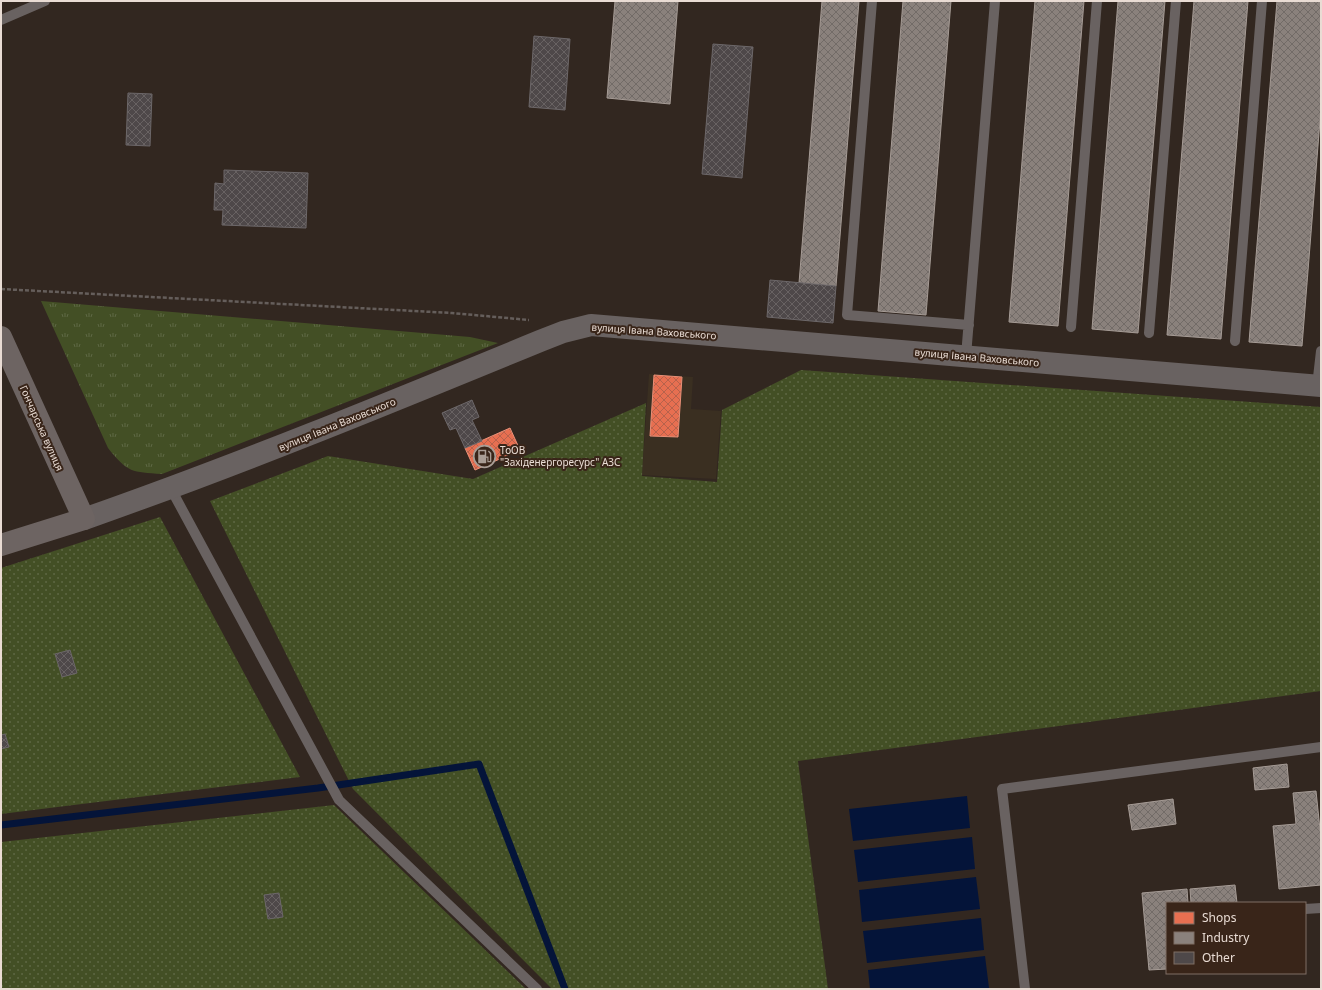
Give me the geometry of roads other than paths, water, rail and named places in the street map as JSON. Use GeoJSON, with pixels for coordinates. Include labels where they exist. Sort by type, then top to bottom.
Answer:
{"type":"FeatureCollection","features":[{"type":"Feature","properties":{"kind":"main road","name":"Гончарська вулиця"},"geometry":{"type":"LineString","coordinates":[[1,337],[84,519]]}},
{"type":"Feature","properties":{"kind":"main road","name":"вулиця Івана Ваховського"},"geometry":{"type":"LineString","coordinates":[[1,545],[84,519]]}},
{"type":"Feature","properties":{"kind":"street","name":"вулиця Івана Ваховського"},"geometry":{"type":"LineString","coordinates":[[84,519],[171,489],[563,332],[591,325],[1319,386]]}},
{"type":"Feature","properties":{"kind":"lane"},"geometry":{"type":"LineString","coordinates":[[1,20],[45,1]]}},
{"type":"Feature","properties":{"kind":"lane"},"geometry":{"type":"LineString","coordinates":[[872,1],[847,315],[969,325]]}},
{"type":"Feature","properties":{"kind":"lane"},"geometry":{"type":"LineString","coordinates":[[966,356],[995,1]]}},
{"type":"Feature","properties":{"kind":"lane"},"geometry":{"type":"LineString","coordinates":[[1071,327],[1097,1]]}},
{"type":"Feature","properties":{"kind":"lane"},"geometry":{"type":"LineString","coordinates":[[1149,333],[1176,1]]}},
{"type":"Feature","properties":{"kind":"lane"},"geometry":{"type":"LineString","coordinates":[[1234,341],[1262,1]]}},
{"type":"Feature","properties":{"kind":"lane"},"geometry":{"type":"LineString","coordinates":[[1319,386],[1321,352]]}},
{"type":"Feature","properties":{"kind":"lane"},"geometry":{"type":"LineString","coordinates":[[171,489],[339,800],[537,989]]}},
{"type":"Feature","properties":{"kind":"lane"},"geometry":{"type":"LineString","coordinates":[[1025,989],[1002,789],[1321,747]]}},
{"type":"Feature","properties":{"kind":"lane"},"geometry":{"type":"LineString","coordinates":[[1306,909],[1321,908]]}},
{"type":"Feature","properties":{"kind":"water"},"geometry":{"type":"Polygon","coordinates":[[[967,796],[970,828],[853,841],[849,809],[967,796]]]}},
{"type":"Feature","properties":{"kind":"water"},"geometry":{"type":"Polygon","coordinates":[[[972,837],[975,869],[858,882],[854,850],[972,837]]]}},
{"type":"Feature","properties":{"kind":"water"},"geometry":{"type":"Polygon","coordinates":[[[976,877],[980,909],[862,922],[859,890],[976,877]]]}},
{"type":"Feature","properties":{"kind":"water"},"geometry":{"type":"Polygon","coordinates":[[[981,918],[984,950],[867,963],[863,931],[981,918]]]}},
{"type":"Feature","properties":{"kind":"water"},"geometry":{"type":"Polygon","coordinates":[[[985,956],[989,988],[870,989],[868,970],[985,956]]]}},
{"type":"Feature","properties":{"kind":"waterway"},"geometry":{"type":"LineString","coordinates":[[1,825],[318,788],[479,764],[565,989]]}},
{"type":"Feature","properties":{"kind":"place","name":"ТоОВ \"Західенергоресурс\" АЗС"},"geometry":{"type":"Point","coordinates":[485,456]}}]}
